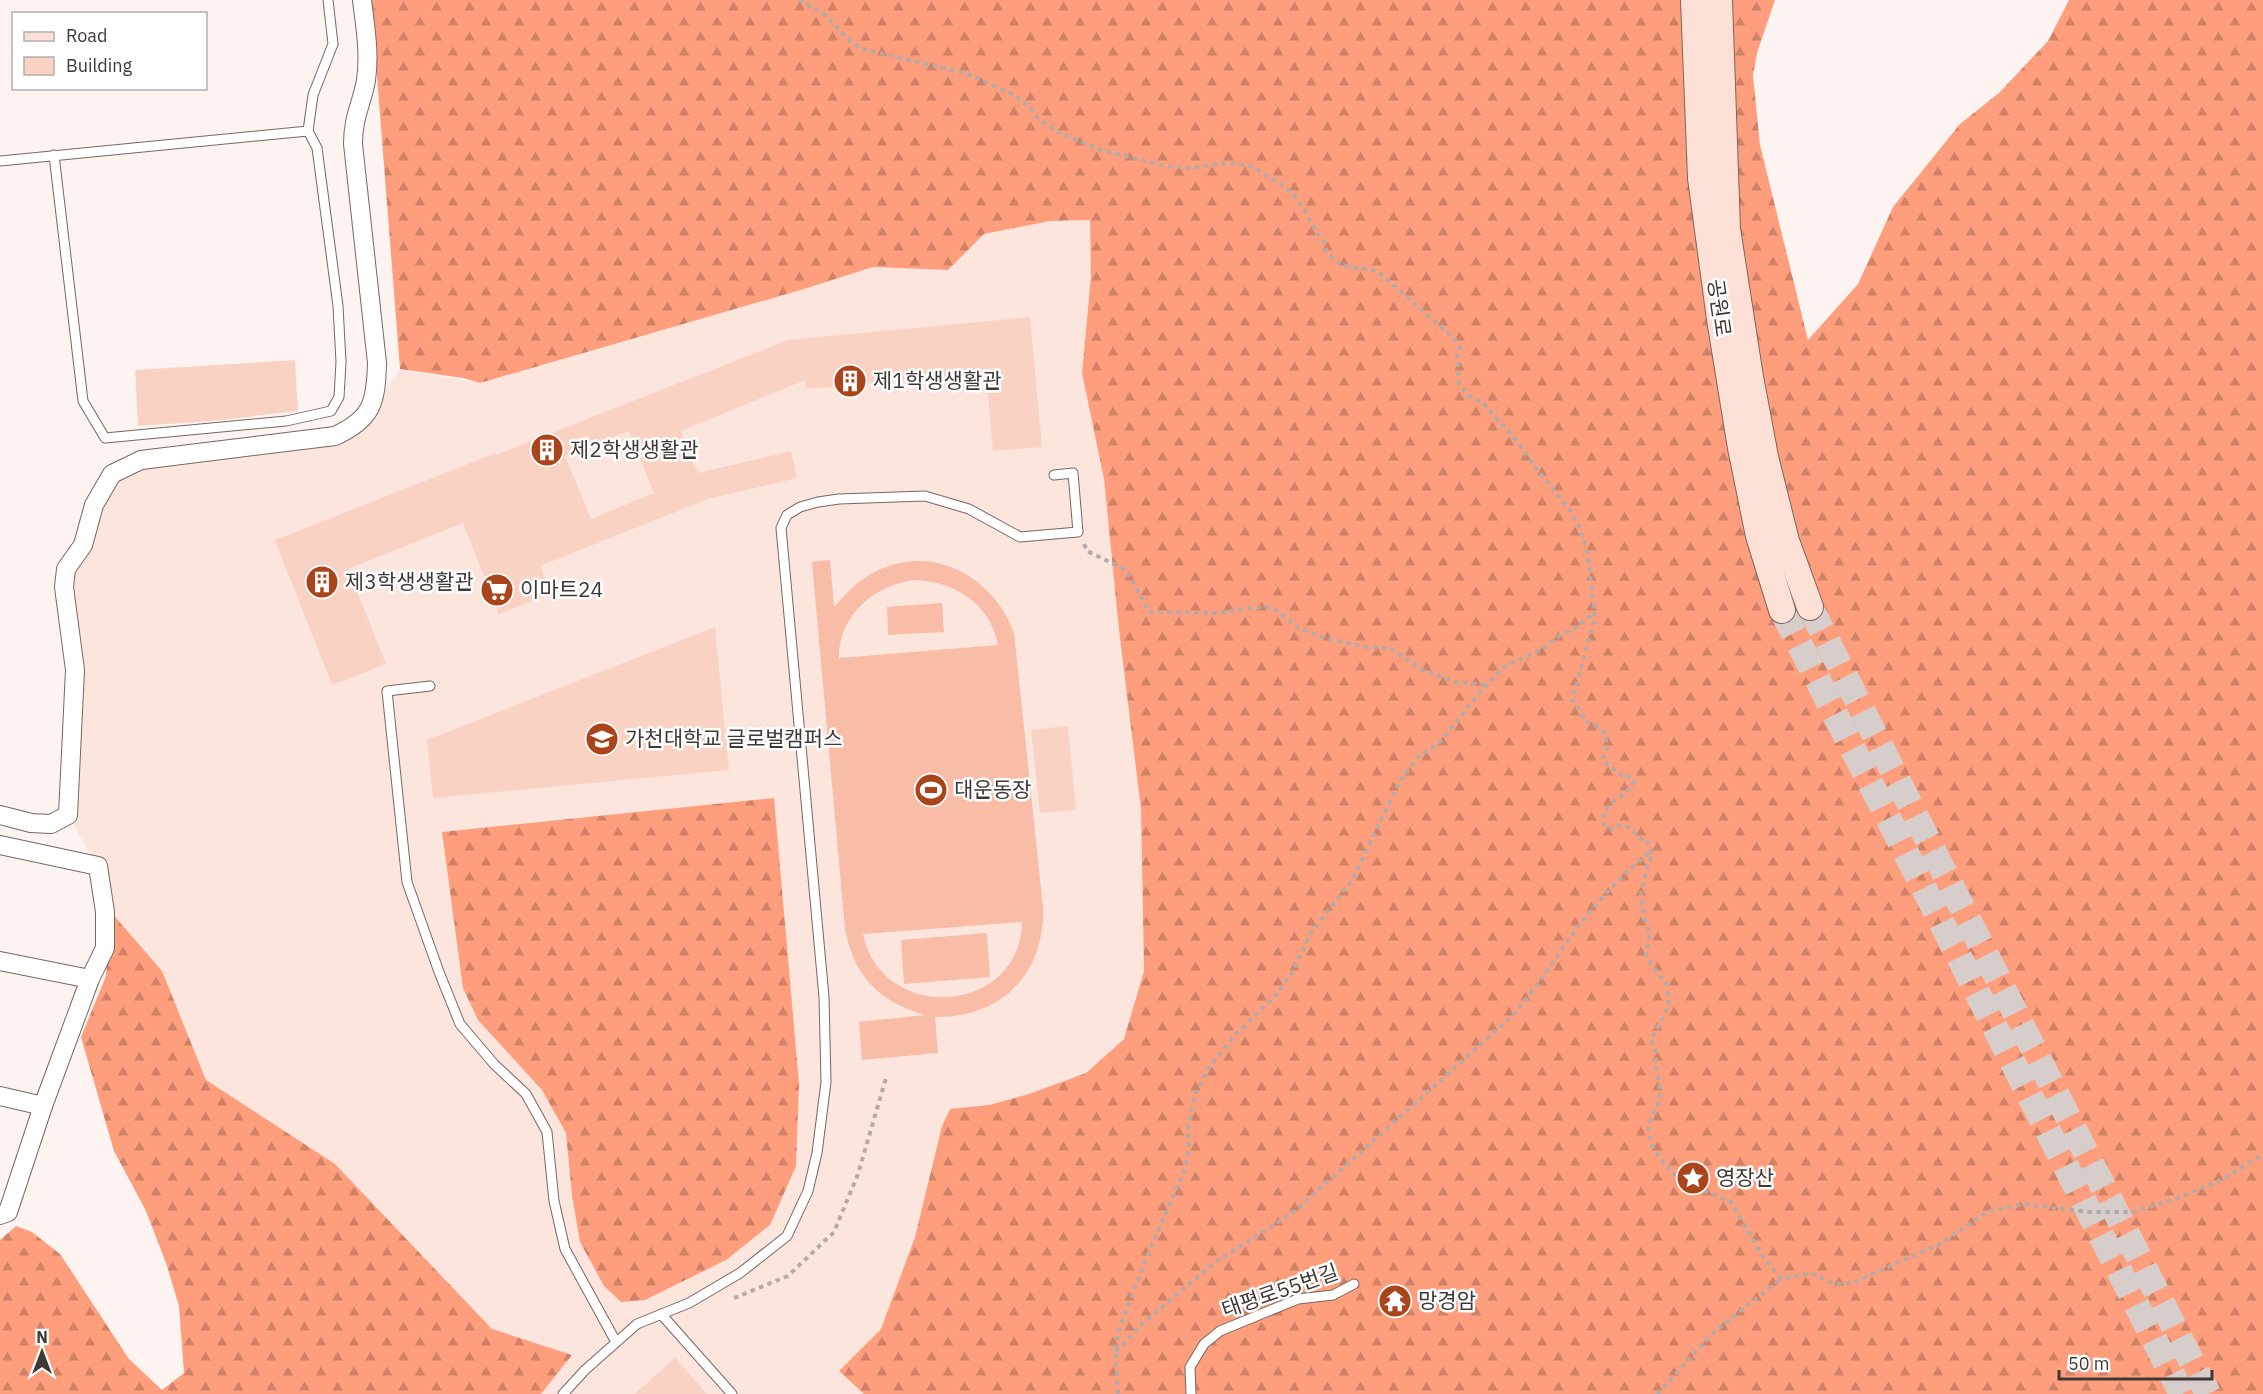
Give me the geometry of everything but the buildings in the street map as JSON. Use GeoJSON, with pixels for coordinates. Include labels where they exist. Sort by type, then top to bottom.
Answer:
{"type":"FeatureCollection","features":[{"type":"Feature","properties":{"kind":"main road","name":"공원로"},"geometry":{"type":"LineString","coordinates":[[1694,0],[1701,178],[1720,320],[1741,448],[1759,536],[1782,610]]}},
{"type":"Feature","properties":{"kind":"main road","name":"공원로"},"geometry":{"type":"LineString","coordinates":[[1719,0],[1729,240],[1765,457],[1786,541],[1810,607]]}},
{"type":"Feature","properties":{"kind":"street"},"geometry":{"type":"LineString","coordinates":[[0,815],[31,823],[51,825],[68,815],[75,670],[64,587],[66,569],[82,545],[94,505],[112,474],[141,459],[335,436],[363,420],[376,390],[377,363],[353,144],[353,126],[366,81],[368,61],[362,0]]}},
{"type":"Feature","properties":{"kind":"street"},"geometry":{"type":"LineString","coordinates":[[0,845],[98,866],[105,912],[105,948],[90,979],[8,1212],[0,1215]]}},
{"type":"Feature","properties":{"kind":"street"},"geometry":{"type":"LineString","coordinates":[[0,960],[90,979]]}},
{"type":"Feature","properties":{"kind":"street"},"geometry":{"type":"LineString","coordinates":[[0,1096],[44,1106]]}},
{"type":"Feature","properties":{"kind":"lane"},"geometry":{"type":"LineString","coordinates":[[54,155],[83,401],[105,438],[286,421],[331,411],[339,397],[341,362],[338,306],[317,148],[308,131],[313,95],[333,44],[328,0]]}},
{"type":"Feature","properties":{"kind":"lane"},"geometry":{"type":"LineString","coordinates":[[0,161],[308,131]]}},
{"type":"Feature","properties":{"kind":"lane"},"geometry":{"type":"LineString","coordinates":[[562,1394],[585,1370],[637,1324],[689,1303],[740,1273],[787,1236],[808,1191],[817,1153],[826,1082],[824,997],[781,528],[787,515],[800,507],[839,499],[926,496],[969,508],[1020,537],[1078,532],[1073,473],[1054,475]]}},
{"type":"Feature","properties":{"kind":"lane"},"geometry":{"type":"LineString","coordinates":[[430,686],[387,691],[407,882],[460,1024],[494,1064],[526,1094],[547,1132],[554,1201],[565,1249],[616,1342]]}},
{"type":"Feature","properties":{"kind":"lane","name":"태평로55번길"},"geometry":{"type":"LineString","coordinates":[[1191,1394],[1190,1367],[1204,1344],[1220,1331],[1298,1299],[1333,1295],[1354,1284]]}},
{"type":"Feature","properties":{"kind":"lane"},"geometry":{"type":"LineString","coordinates":[[661,1314],[732,1394]]}},
{"type":"Feature","properties":{"kind":"path"},"geometry":{"type":"LineString","coordinates":[[799,0],[823,13],[850,41],[862,49],[966,73],[1014,94],[1029,107],[1039,120],[1075,140],[1120,155],[1165,166],[1189,168],[1228,163],[1251,166],[1292,193],[1323,239],[1327,253],[1341,265],[1377,271],[1454,338],[1460,347],[1457,353],[1459,384],[1469,396],[1483,403],[1516,440],[1578,524],[1588,555],[1595,618],[1572,700],[1587,722],[1605,733],[1607,749],[1602,760],[1624,777],[1633,779],[1634,782],[1626,792],[1608,805],[1603,821],[1605,827],[1612,829],[1625,825],[1641,839],[1647,840],[1653,853],[1641,892],[1644,917],[1650,933],[1646,954],[1666,984],[1669,996],[1668,1007],[1651,1040],[1656,1052],[1660,1088],[1659,1102],[1648,1125],[1652,1146],[1667,1167],[1683,1182],[1731,1202],[1762,1255],[1781,1279]]}},
{"type":"Feature","properties":{"kind":"path"},"geometry":{"type":"LineString","coordinates":[[1078,532],[1088,551],[1126,570],[1149,612],[1218,613],[1271,607],[1299,628],[1325,638],[1390,648],[1421,669],[1455,682],[1487,685]]}},
{"type":"Feature","properties":{"kind":"path"},"geometry":{"type":"LineString","coordinates":[[1118,1394],[1115,1352],[1118,1332],[1148,1254],[1185,1170],[1189,1150],[1188,1129],[1199,1084],[1208,1069],[1236,1034],[1274,997],[1291,975],[1309,936],[1352,880],[1407,770],[1418,757],[1439,743],[1505,666],[1543,649],[1595,612]]}},
{"type":"Feature","properties":{"kind":"path"},"geometry":{"type":"LineString","coordinates":[[1115,1352],[1142,1324],[1214,1263],[1295,1211],[1509,1019],[1537,987],[1573,934],[1621,877],[1651,851]]}},
{"type":"Feature","properties":{"kind":"path"},"geometry":{"type":"LineString","coordinates":[[734,1298],[788,1276],[834,1232],[858,1174],[886,1078]]}},
{"type":"Feature","properties":{"kind":"path"},"geometry":{"type":"LineString","coordinates":[[1657,1394],[1715,1331],[1781,1279],[1812,1273],[1830,1282],[1852,1283],[1938,1245],[1989,1211],[2024,1204],[2089,1212],[2132,1212],[2173,1200],[2223,1179],[2263,1154]]}},
{"type":"Feature","properties":{"kind":"shaded area","name":"가천대학교 글로벌캠퍼스"},"geometry":{"type":"Polygon","coordinates":[[[1090,220],[1091,276],[1082,373],[1104,479],[1119,630],[1141,809],[1144,971],[1124,1039],[1086,1073],[1029,1094],[989,1105],[950,1109],[942,1126],[915,1237],[881,1329],[839,1371],[864,1394],[541,1394],[571,1355],[492,1329],[335,1164],[206,1080],[162,971],[112,919],[104,878],[68,815],[75,670],[64,587],[112,474],[306,441],[363,420],[400,369],[480,383],[873,267],[947,270],[984,234],[1050,221],[1090,220]]]}},
{"type":"Feature","properties":{"kind":"shaded area","name":"대운동장"},"geometry":{"type":"Polygon","coordinates":[[[830,560],[834,607],[858,583],[890,566],[912,561],[934,562],[954,568],[973,579],[990,594],[1004,612],[1014,633],[1043,907],[1042,931],[1027,971],[1015,987],[999,1000],[980,1010],[935,1017],[938,1053],[862,1060],[859,1022],[925,1015],[894,1003],[871,985],[862,973],[849,946],[845,929],[812,562],[830,560]],[[915,580],[887,588],[862,604],[852,615],[845,628],[840,642],[839,658],[998,645],[988,618],[969,598],[944,585],[915,580]],[[1022,922],[863,934],[875,963],[896,984],[921,995],[949,997],[976,991],[999,976],[1016,953],[1022,922]]]}},
{"type":"Feature","properties":{"kind":"shaded area"},"geometry":{"type":"Polygon","coordinates":[[[942,603],[944,632],[888,635],[887,607],[942,603]]]}},
{"type":"Feature","properties":{"kind":"shaded area"},"geometry":{"type":"Polygon","coordinates":[[[987,933],[990,977],[904,984],[901,940],[987,933]]]}},
{"type":"Feature","properties":{"kind":"green space"},"geometry":{"type":"Polygon","coordinates":[[[371,0],[1775,0],[1757,53],[1753,75],[1760,145],[1808,340],[1858,284],[1893,207],[1960,124],[1999,93],[2048,41],[2069,0],[2263,0],[2263,1394],[864,1394],[839,1371],[881,1329],[915,1237],[942,1126],[950,1109],[989,1105],[1029,1094],[1086,1073],[1124,1039],[1144,971],[1141,809],[1119,630],[1104,479],[1082,373],[1091,276],[1090,220],[1050,221],[984,234],[948,270],[873,267],[480,383],[463,378],[400,369],[371,0]]]}},
{"type":"Feature","properties":{"kind":"green space"},"geometry":{"type":"Polygon","coordinates":[[[774,798],[799,1084],[796,1166],[770,1225],[726,1260],[645,1300],[621,1302],[604,1286],[580,1242],[572,1195],[566,1133],[542,1090],[478,1020],[463,988],[442,832],[774,798]]]}},
{"type":"Feature","properties":{"kind":"green space"},"geometry":{"type":"Polygon","coordinates":[[[110,911],[162,971],[206,1080],[335,1164],[492,1329],[572,1355],[541,1394],[0,1394],[0,1240],[16,1226],[32,1232],[60,1254],[129,1359],[162,1390],[184,1373],[179,1306],[167,1266],[146,1211],[114,1151],[81,1037],[106,976],[110,911]]]}},
{"type":"Feature","properties":{"kind":"tunnel"},"geometry":{"type":"LineString","coordinates":[[1810,607],[2208,1394]]}},
{"type":"Feature","properties":{"kind":"tunnel"},"geometry":{"type":"LineString","coordinates":[[1782,610],[2182,1394]]}},
{"type":"Feature","properties":{"kind":"place","name":"제1학생생활관"},"geometry":{"type":"Point","coordinates":[850,381]}},
{"type":"Feature","properties":{"kind":"place","name":"제2학생생활관"},"geometry":{"type":"Point","coordinates":[547,450]}},
{"type":"Feature","properties":{"kind":"place","name":"제3학생생활관"},"geometry":{"type":"Point","coordinates":[322,582]}},
{"type":"Feature","properties":{"kind":"place","name":"이마트24"},"geometry":{"type":"Point","coordinates":[497,590]}},
{"type":"Feature","properties":{"kind":"place","name":"가천대학교 글로벌캠퍼스"},"geometry":{"type":"Point","coordinates":[602,739]}},
{"type":"Feature","properties":{"kind":"place","name":"대운동장"},"geometry":{"type":"Point","coordinates":[931,790]}},
{"type":"Feature","properties":{"kind":"place","name":"영장산"},"geometry":{"type":"Point","coordinates":[1693,1178]}},
{"type":"Feature","properties":{"kind":"place","name":"망경암"},"geometry":{"type":"Point","coordinates":[1395,1301]}}]}
